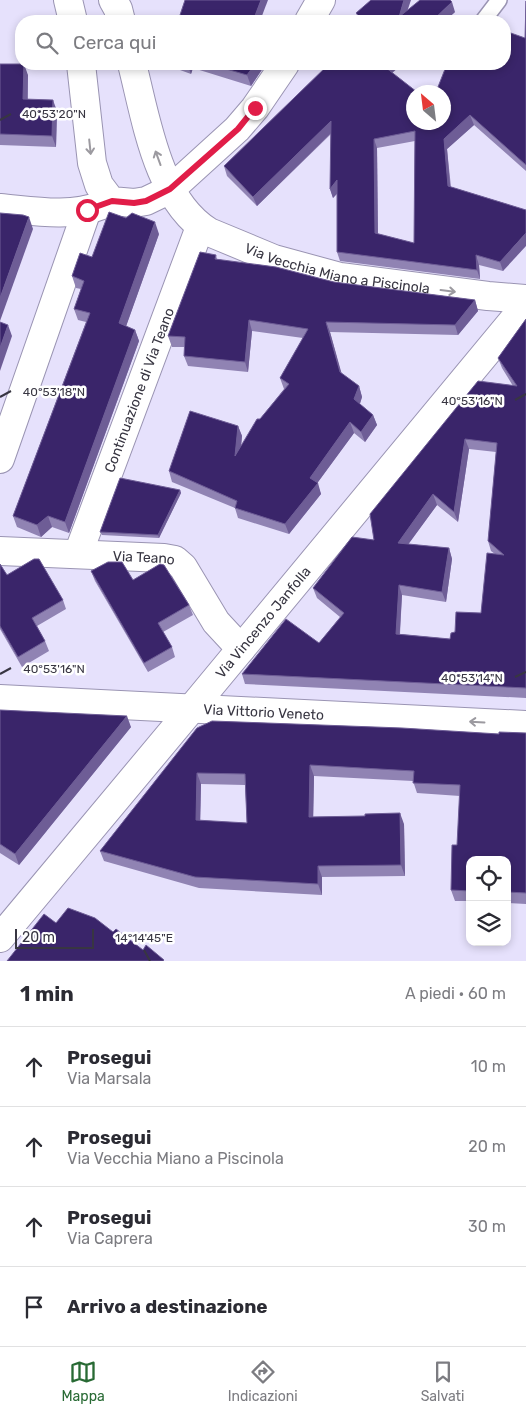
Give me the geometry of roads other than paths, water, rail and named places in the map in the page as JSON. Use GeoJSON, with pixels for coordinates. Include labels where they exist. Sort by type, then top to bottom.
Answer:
{"type":"FeatureCollection","features":[{"type":"Feature","properties":{"kind":"street"},"geometry":{"type":"LineString","coordinates":[[68,0],[72,15]]}},
{"type":"Feature","properties":{"kind":"street"},"geometry":{"type":"LineString","coordinates":[[113,0],[120,15]]}},
{"type":"Feature","properties":{"kind":"street"},"geometry":{"type":"LineString","coordinates":[[312,15],[321,0]]}},
{"type":"Feature","properties":{"kind":"street"},"geometry":{"type":"LineString","coordinates":[[0,459],[99,205],[99,185],[92,164],[82,70]]}},
{"type":"Feature","properties":{"kind":"street","name":"Via Vecchia Miano a Piscinola"},"geometry":{"type":"LineString","coordinates":[[134,70],[151,139],[175,196],[200,227],[274,260],[324,273],[388,284],[526,299]]}},
{"type":"Feature","properties":{"kind":"street"},"geometry":{"type":"LineString","coordinates":[[0,208],[60,212],[99,205],[140,202],[175,196],[238,129],[281,70]]}},
{"type":"Feature","properties":{"kind":"street","name":"Continuazione di Via Teano"},"geometry":{"type":"LineString","coordinates":[[78,554],[200,227]]}},
{"type":"Feature","properties":{"kind":"street","name":"Via Vincenzo Janfolla"},"geometry":{"type":"LineString","coordinates":[[0,938],[526,305]]}},
{"type":"Feature","properties":{"kind":"street","name":"Via Teano"},"geometry":{"type":"LineString","coordinates":[[0,552],[78,554],[175,560],[182,566],[216,622],[242,649]]}},
{"type":"Feature","properties":{"kind":"street","name":"Via Vittorio Veneto"},"geometry":{"type":"LineString","coordinates":[[0,699],[526,725]]}},
{"type":"Feature","properties":{"kind":"lane"},"geometry":{"type":"LineString","coordinates":[[488,15],[499,0]]}}]}
